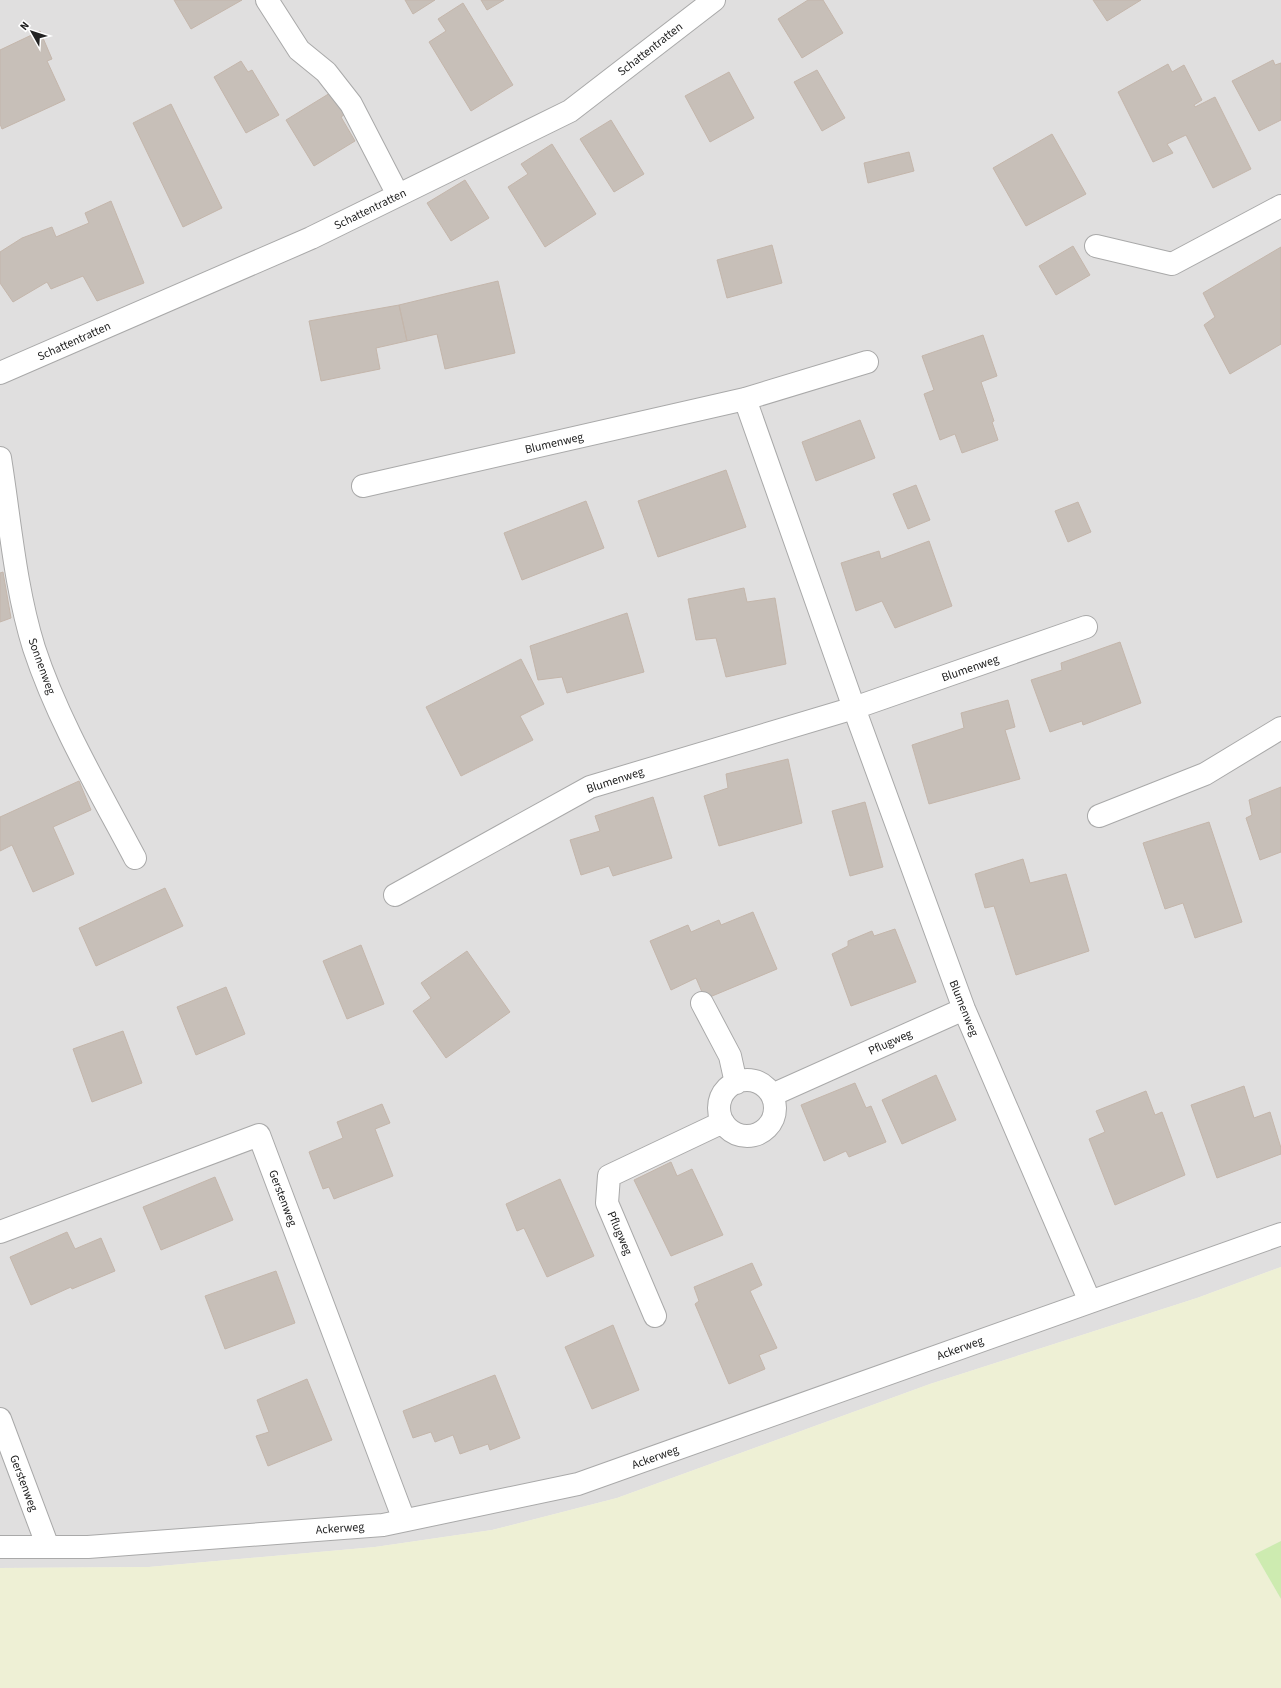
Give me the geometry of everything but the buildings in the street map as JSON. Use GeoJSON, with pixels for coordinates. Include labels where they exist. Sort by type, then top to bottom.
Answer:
{"type":"FeatureCollection","features":[{"type":"Feature","properties":{"kind":"street"},"geometry":{"type":"LineString","coordinates":[[267,0],[299,50],[326,72],[351,104],[398,195]]}},
{"type":"Feature","properties":{"kind":"street","name":"Schattentratten"},"geometry":{"type":"LineString","coordinates":[[0,373],[311,238],[570,110],[714,0]]}},
{"type":"Feature","properties":{"kind":"street"},"geometry":{"type":"LineString","coordinates":[[1096,246],[1172,264],[1281,206]]}},
{"type":"Feature","properties":{"kind":"street","name":"Blumenweg"},"geometry":{"type":"LineString","coordinates":[[363,486],[745,399],[867,362]]}},
{"type":"Feature","properties":{"kind":"street","name":"Blumenweg"},"geometry":{"type":"LineString","coordinates":[[745,399],[854,708],[964,1009],[1090,1302]]}},
{"type":"Feature","properties":{"kind":"street","name":"Sonnenweg"},"geometry":{"type":"LineString","coordinates":[[0,458],[19,586],[34,648],[63,721],[135,858]]}},
{"type":"Feature","properties":{"kind":"street","name":"Blumenweg"},"geometry":{"type":"LineString","coordinates":[[395,895],[590,787],[854,708],[1086,627]]}},
{"type":"Feature","properties":{"kind":"street"},"geometry":{"type":"LineString","coordinates":[[1099,816],[1205,774],[1281,728]]}},
{"type":"Feature","properties":{"kind":"street"},"geometry":{"type":"LineString","coordinates":[[702,1003],[730,1056],[736,1083]]}},
{"type":"Feature","properties":{"kind":"street","name":"Pflugweg"},"geometry":{"type":"LineString","coordinates":[[772,1095],[964,1009]]}},
{"type":"Feature","properties":{"kind":"street"},"geometry":{"type":"LineString","coordinates":[[748,1080],[758,1082],[772,1095],[775,1106],[774,1116],[770,1125],[763,1132],[747,1136],[737,1134],[729,1129],[723,1122],[719,1106],[722,1096],[736,1083],[748,1080]]}},
{"type":"Feature","properties":{"kind":"street","name":"Pflugweg"},"geometry":{"type":"LineString","coordinates":[[655,1316],[607,1203],[609,1176],[723,1122]]}},
{"type":"Feature","properties":{"kind":"street","name":"Gerstenweg"},"geometry":{"type":"LineString","coordinates":[[0,1232],[259,1135],[404,1520]]}},
{"type":"Feature","properties":{"kind":"street","name":"Ackerweg"},"geometry":{"type":"LineString","coordinates":[[0,1547],[88,1547],[382,1525],[578,1484],[1281,1234]]}},
{"type":"Feature","properties":{"kind":"street","name":"Gerstenweg"},"geometry":{"type":"LineString","coordinates":[[0,1419],[48,1547]]}},
{"type":"Feature","properties":{"kind":"shaded area"},"geometry":{"type":"Polygon","coordinates":[[[0,0],[1281,0],[1281,1267],[1197,1298],[930,1384],[617,1498],[492,1530],[375,1547],[149,1567],[0,1568],[0,0]]]}},
{"type":"Feature","properties":{"kind":"green space"},"geometry":{"type":"Polygon","coordinates":[[[1281,1267],[1281,1541],[1255,1554],[1281,1599],[1281,1688],[0,1688],[0,1568],[149,1567],[375,1547],[492,1530],[617,1498],[930,1384],[1197,1298],[1281,1267]]]}},
{"type":"Feature","properties":{"kind":"green space"},"geometry":{"type":"Polygon","coordinates":[[[1281,1541],[1281,1599],[1255,1554],[1281,1541]]]}}]}
